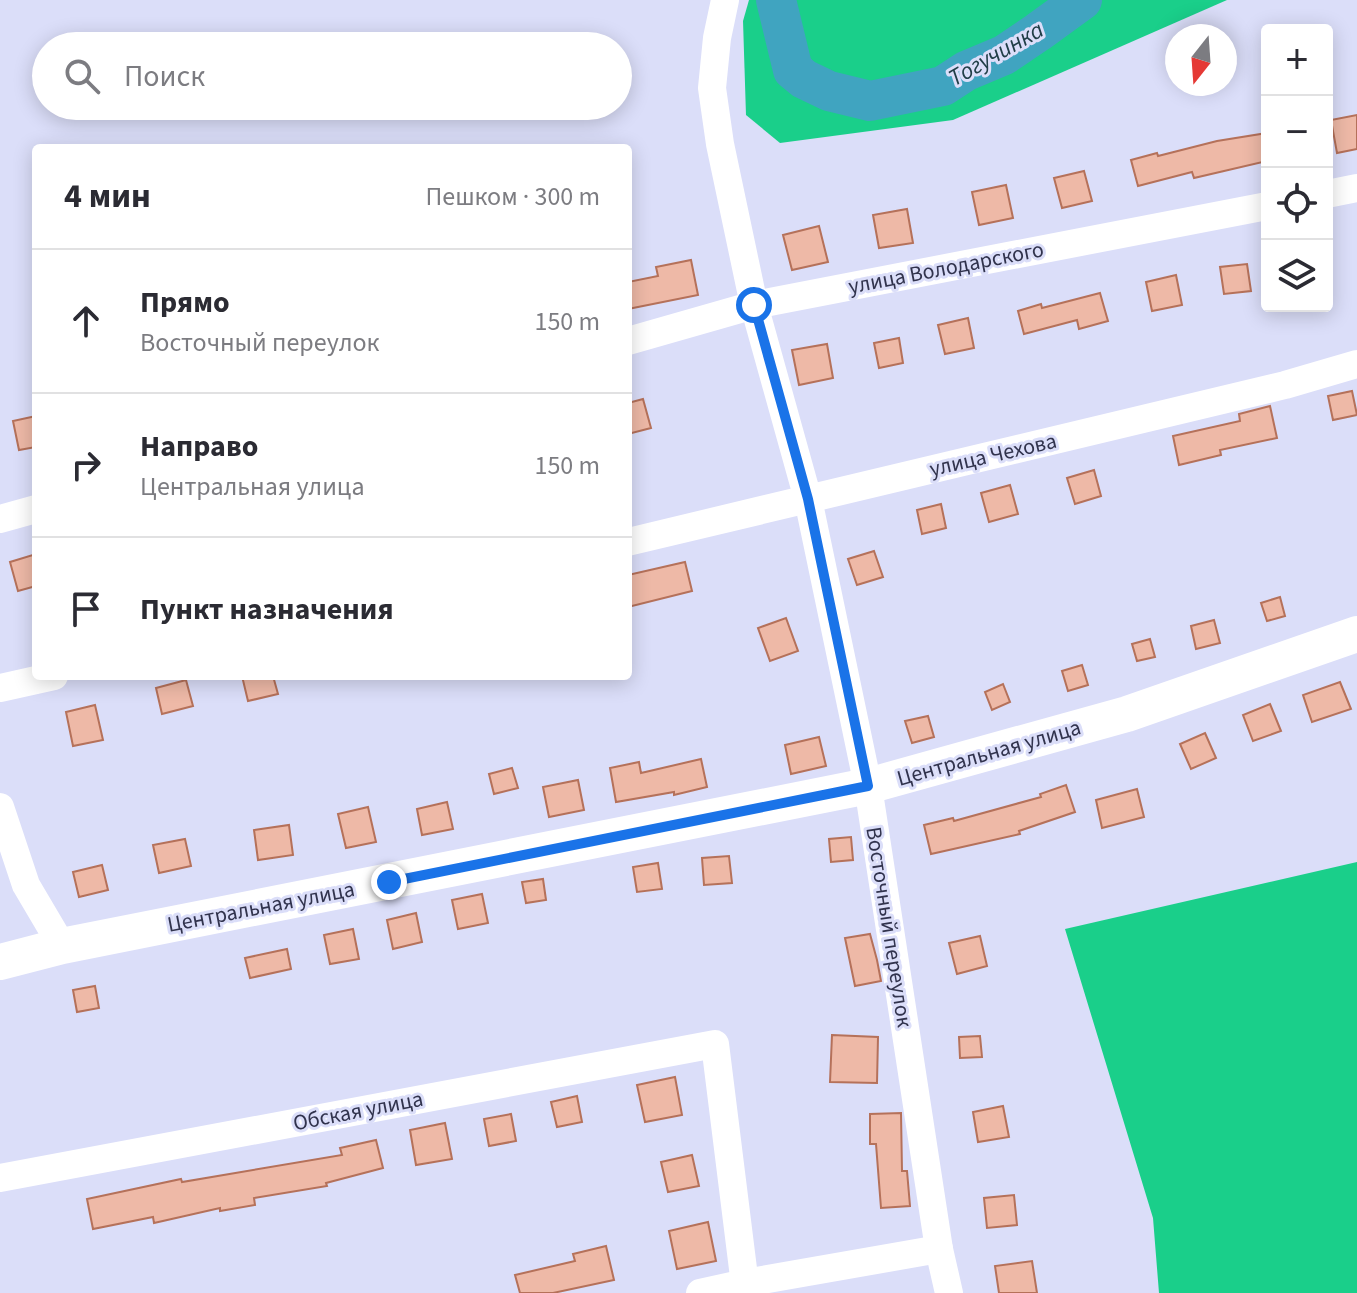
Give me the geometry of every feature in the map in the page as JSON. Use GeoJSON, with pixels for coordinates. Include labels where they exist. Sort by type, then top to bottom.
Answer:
{"type":"FeatureCollection","features":[{"type":"Feature","properties":{"kind":"main road","name":"Центральная улица"},"geometry":{"type":"LineString","coordinates":[[0,962],[62,946],[868,786],[1127,714],[1357,634]]}},
{"type":"Feature","properties":{"kind":"street","name":"Восточный переулок"},"geometry":{"type":"LineString","coordinates":[[725,0],[712,88],[720,144],[754,305],[808,499],[868,786],[939,1249],[949,1293]]}},
{"type":"Feature","properties":{"kind":"street"},"geometry":{"type":"LineString","coordinates":[[1333,193],[1357,188]]}},
{"type":"Feature","properties":{"kind":"street","name":"улица Володарского"},"geometry":{"type":"LineString","coordinates":[[632,340],[754,305],[1261,207]]}},
{"type":"Feature","properties":{"kind":"street","name":"улица Чехова"},"geometry":{"type":"LineString","coordinates":[[632,541],[1285,385],[1357,364]]}},
{"type":"Feature","properties":{"kind":"street"},"geometry":{"type":"LineString","coordinates":[[0,519],[32,510]]}},
{"type":"Feature","properties":{"kind":"street"},"geometry":{"type":"LineString","coordinates":[[0,688],[36,680]]}},
{"type":"Feature","properties":{"kind":"street"},"geometry":{"type":"LineString","coordinates":[[0,807],[26,885],[62,946]]}},
{"type":"Feature","properties":{"kind":"street","name":"Обская улица"},"geometry":{"type":"LineString","coordinates":[[0,1178],[715,1044],[746,1288]]}},
{"type":"Feature","properties":{"kind":"street"},"geometry":{"type":"LineString","coordinates":[[700,1293],[746,1288],[939,1249]]}},
{"type":"Feature","properties":{"kind":"green space"},"geometry":{"type":"Polygon","coordinates":[[[749,0],[1227,0],[1172,24],[1165,24],[1165,27],[953,120],[780,143],[746,115],[743,21],[749,0]]]}},
{"type":"Feature","properties":{"kind":"green space"},"geometry":{"type":"Polygon","coordinates":[[[1357,862],[1357,1293],[1159,1293],[1153,1218],[1065,929],[1357,862]]]}},
{"type":"Feature","properties":{"kind":"building"},"geometry":{"type":"Polygon","coordinates":[[[1357,115],[1357,149],[1337,153],[1333,120],[1357,115]]]}},
{"type":"Feature","properties":{"kind":"building"},"geometry":{"type":"Polygon","coordinates":[[[1261,134],[1261,162],[1194,178],[1192,172],[1138,186],[1131,160],[1261,134]]]}},
{"type":"Feature","properties":{"kind":"building"},"geometry":{"type":"Polygon","coordinates":[[[1084,171],[1092,201],[1062,208],[1054,178],[1084,171]]]}},
{"type":"Feature","properties":{"kind":"building"},"geometry":{"type":"Polygon","coordinates":[[[1006,185],[1013,218],[979,225],[972,192],[1006,185]]]}},
{"type":"Feature","properties":{"kind":"building"},"geometry":{"type":"Polygon","coordinates":[[[907,209],[913,243],[879,248],[873,215],[907,209]]]}},
{"type":"Feature","properties":{"kind":"building"},"geometry":{"type":"Polygon","coordinates":[[[819,226],[828,262],[792,270],[783,235],[819,226]]]}},
{"type":"Feature","properties":{"kind":"building"},"geometry":{"type":"Polygon","coordinates":[[[691,260],[698,295],[632,308],[632,281],[658,276],[656,267],[691,260]]]}},
{"type":"Feature","properties":{"kind":"building"},"geometry":{"type":"Polygon","coordinates":[[[1247,264],[1251,291],[1224,294],[1220,267],[1247,264]]]}},
{"type":"Feature","properties":{"kind":"building"},"geometry":{"type":"Polygon","coordinates":[[[1176,275],[1182,305],[1152,311],[1146,282],[1176,275]]]}},
{"type":"Feature","properties":{"kind":"building"},"geometry":{"type":"Polygon","coordinates":[[[1100,293],[1108,321],[1079,329],[1077,320],[1024,334],[1018,311],[1100,293]]]}},
{"type":"Feature","properties":{"kind":"building"},"geometry":{"type":"Polygon","coordinates":[[[968,318],[974,348],[945,354],[938,325],[968,318]]]}},
{"type":"Feature","properties":{"kind":"building"},"geometry":{"type":"Polygon","coordinates":[[[899,338],[903,363],[879,368],[874,343],[899,338]]]}},
{"type":"Feature","properties":{"kind":"building"},"geometry":{"type":"Polygon","coordinates":[[[827,344],[833,378],[799,385],[792,350],[827,344]]]}},
{"type":"Feature","properties":{"kind":"building"},"geometry":{"type":"Polygon","coordinates":[[[1352,391],[1357,415],[1333,420],[1328,396],[1352,391]]]}},
{"type":"Feature","properties":{"kind":"building"},"geometry":{"type":"Polygon","coordinates":[[[643,399],[651,428],[632,433],[632,402],[643,399]]]}},
{"type":"Feature","properties":{"kind":"building"},"geometry":{"type":"Polygon","coordinates":[[[1270,406],[1277,438],[1220,450],[1221,455],[1179,465],[1173,436],[1240,421],[1239,414],[1270,406]]]}},
{"type":"Feature","properties":{"kind":"building"},"geometry":{"type":"Polygon","coordinates":[[[32,417],[32,448],[19,450],[13,421],[32,417]]]}},
{"type":"Feature","properties":{"kind":"building"},"geometry":{"type":"Polygon","coordinates":[[[1094,470],[1101,496],[1075,504],[1067,478],[1094,470]]]}},
{"type":"Feature","properties":{"kind":"building"},"geometry":{"type":"Polygon","coordinates":[[[1010,485],[1018,514],[989,522],[981,493],[1010,485]]]}},
{"type":"Feature","properties":{"kind":"building"},"geometry":{"type":"Polygon","coordinates":[[[941,504],[946,528],[922,534],[917,510],[941,504]]]}},
{"type":"Feature","properties":{"kind":"building"},"geometry":{"type":"Polygon","coordinates":[[[874,551],[883,577],[857,585],[848,559],[874,551]]]}},
{"type":"Feature","properties":{"kind":"building"},"geometry":{"type":"Polygon","coordinates":[[[32,555],[32,587],[18,591],[10,562],[32,555]]]}},
{"type":"Feature","properties":{"kind":"building"},"geometry":{"type":"Polygon","coordinates":[[[685,562],[692,591],[632,606],[632,574],[685,562]]]}},
{"type":"Feature","properties":{"kind":"building"},"geometry":{"type":"Polygon","coordinates":[[[1280,597],[1285,616],[1267,621],[1261,603],[1280,597]]]}},
{"type":"Feature","properties":{"kind":"building"},"geometry":{"type":"Polygon","coordinates":[[[786,618],[798,651],[770,661],[758,628],[786,618]]]}},
{"type":"Feature","properties":{"kind":"building"},"geometry":{"type":"Polygon","coordinates":[[[1214,620],[1220,643],[1196,649],[1191,626],[1214,620]]]}},
{"type":"Feature","properties":{"kind":"building"},"geometry":{"type":"Polygon","coordinates":[[[1150,639],[1155,657],[1137,661],[1132,644],[1150,639]]]}},
{"type":"Feature","properties":{"kind":"building"},"geometry":{"type":"Polygon","coordinates":[[[1082,665],[1088,685],[1068,691],[1062,671],[1082,665]]]}},
{"type":"Feature","properties":{"kind":"building"},"geometry":{"type":"Polygon","coordinates":[[[186,680],[193,706],[162,714],[156,688],[186,680]]]}},
{"type":"Feature","properties":{"kind":"building"},"geometry":{"type":"Polygon","coordinates":[[[243,680],[274,680],[278,694],[248,701],[243,680]]]}},
{"type":"Feature","properties":{"kind":"building"},"geometry":{"type":"Polygon","coordinates":[[[1340,682],[1351,709],[1312,722],[1303,695],[1340,682]]]}},
{"type":"Feature","properties":{"kind":"building"},"geometry":{"type":"Polygon","coordinates":[[[1003,684],[1010,702],[992,710],[985,692],[1003,684]]]}},
{"type":"Feature","properties":{"kind":"building"},"geometry":{"type":"Polygon","coordinates":[[[1270,704],[1281,731],[1253,741],[1243,715],[1270,704]]]}},
{"type":"Feature","properties":{"kind":"building"},"geometry":{"type":"Polygon","coordinates":[[[95,705],[103,740],[73,746],[66,712],[95,705]]]}},
{"type":"Feature","properties":{"kind":"building"},"geometry":{"type":"Polygon","coordinates":[[[928,716],[934,737],[912,743],[905,721],[928,716]]]}},
{"type":"Feature","properties":{"kind":"building"},"geometry":{"type":"Polygon","coordinates":[[[1205,733],[1216,758],[1191,769],[1180,744],[1205,733]]]}},
{"type":"Feature","properties":{"kind":"building"},"geometry":{"type":"Polygon","coordinates":[[[819,737],[826,766],[791,774],[785,745],[819,737]]]}},
{"type":"Feature","properties":{"kind":"building"},"geometry":{"type":"Polygon","coordinates":[[[701,759],[707,787],[674,795],[674,792],[616,802],[610,768],[639,762],[641,773],[701,759]]]}},
{"type":"Feature","properties":{"kind":"building"},"geometry":{"type":"Polygon","coordinates":[[[512,768],[518,788],[494,794],[489,774],[512,768]]]}},
{"type":"Feature","properties":{"kind":"building"},"geometry":{"type":"Polygon","coordinates":[[[578,780],[584,810],[549,817],[543,787],[578,780]]]}},
{"type":"Feature","properties":{"kind":"building"},"geometry":{"type":"Polygon","coordinates":[[[1066,785],[1075,812],[1019,831],[1020,834],[931,854],[924,825],[953,818],[954,821],[1041,797],[1040,794],[1066,785]]]}},
{"type":"Feature","properties":{"kind":"building"},"geometry":{"type":"Polygon","coordinates":[[[1137,789],[1144,817],[1102,828],[1096,800],[1137,789]]]}},
{"type":"Feature","properties":{"kind":"building"},"geometry":{"type":"Polygon","coordinates":[[[447,802],[453,829],[422,835],[417,809],[447,802]]]}},
{"type":"Feature","properties":{"kind":"building"},"geometry":{"type":"Polygon","coordinates":[[[368,807],[376,842],[346,848],[338,814],[368,807]]]}},
{"type":"Feature","properties":{"kind":"building"},"geometry":{"type":"Polygon","coordinates":[[[289,825],[293,855],[258,860],[254,830],[289,825]]]}},
{"type":"Feature","properties":{"kind":"building"},"geometry":{"type":"Polygon","coordinates":[[[851,837],[853,860],[831,862],[829,839],[851,837]]]}},
{"type":"Feature","properties":{"kind":"building"},"geometry":{"type":"Polygon","coordinates":[[[185,839],[191,866],[159,873],[153,845],[185,839]]]}},
{"type":"Feature","properties":{"kind":"building"},"geometry":{"type":"Polygon","coordinates":[[[729,856],[732,883],[704,885],[702,858],[729,856]]]}},
{"type":"Feature","properties":{"kind":"building"},"geometry":{"type":"Polygon","coordinates":[[[658,863],[662,889],[637,892],[633,867],[658,863]]]}},
{"type":"Feature","properties":{"kind":"building"},"geometry":{"type":"Polygon","coordinates":[[[102,865],[108,890],[79,897],[73,872],[102,865]]]}},
{"type":"Feature","properties":{"kind":"building"},"geometry":{"type":"Polygon","coordinates":[[[543,879],[546,900],[526,903],[522,882],[543,879]]]}},
{"type":"Feature","properties":{"kind":"building"},"geometry":{"type":"Polygon","coordinates":[[[482,894],[488,923],[458,929],[452,900],[482,894]]]}},
{"type":"Feature","properties":{"kind":"building"},"geometry":{"type":"Polygon","coordinates":[[[416,913],[422,942],[393,949],[387,920],[416,913]]]}},
{"type":"Feature","properties":{"kind":"building"},"geometry":{"type":"Polygon","coordinates":[[[353,929],[359,959],[330,964],[324,935],[353,929]]]}},
{"type":"Feature","properties":{"kind":"building"},"geometry":{"type":"Polygon","coordinates":[[[870,934],[881,981],[855,986],[845,938],[870,934]]]}},
{"type":"Feature","properties":{"kind":"building"},"geometry":{"type":"Polygon","coordinates":[[[980,936],[987,966],[957,974],[949,943],[980,936]]]}},
{"type":"Feature","properties":{"kind":"building"},"geometry":{"type":"Polygon","coordinates":[[[287,949],[291,969],[250,978],[245,958],[287,949]]]}},
{"type":"Feature","properties":{"kind":"building"},"geometry":{"type":"Polygon","coordinates":[[[95,986],[99,1008],[77,1012],[73,990],[95,986]]]}},
{"type":"Feature","properties":{"kind":"building"},"geometry":{"type":"Polygon","coordinates":[[[832,1035],[878,1037],[877,1083],[830,1082],[832,1035]]]}},
{"type":"Feature","properties":{"kind":"building"},"geometry":{"type":"Polygon","coordinates":[[[980,1036],[982,1057],[960,1058],[959,1037],[980,1036]]]}},
{"type":"Feature","properties":{"kind":"building"},"geometry":{"type":"Polygon","coordinates":[[[675,1077],[682,1115],[645,1122],[637,1085],[675,1077]]]}},
{"type":"Feature","properties":{"kind":"building"},"geometry":{"type":"Polygon","coordinates":[[[577,1096],[582,1122],[557,1127],[551,1102],[577,1096]]]}},
{"type":"Feature","properties":{"kind":"building"},"geometry":{"type":"Polygon","coordinates":[[[1003,1106],[1009,1137],[978,1142],[973,1112],[1003,1106]]]}},
{"type":"Feature","properties":{"kind":"building"},"geometry":{"type":"Polygon","coordinates":[[[901,1113],[902,1171],[907,1171],[910,1206],[881,1208],[876,1144],[870,1144],[870,1114],[901,1113]]]}},
{"type":"Feature","properties":{"kind":"building"},"geometry":{"type":"Polygon","coordinates":[[[511,1114],[516,1141],[489,1146],[484,1119],[511,1114]]]}},
{"type":"Feature","properties":{"kind":"building"},"geometry":{"type":"Polygon","coordinates":[[[445,1123],[452,1159],[416,1165],[410,1130],[445,1123]]]}},
{"type":"Feature","properties":{"kind":"building"},"geometry":{"type":"Polygon","coordinates":[[[376,1140],[383,1168],[326,1183],[327,1186],[254,1198],[255,1205],[220,1211],[220,1208],[154,1223],[153,1217],[93,1229],[87,1199],[181,1179],[182,1182],[342,1155],[340,1148],[376,1140]]]}},
{"type":"Feature","properties":{"kind":"building"},"geometry":{"type":"Polygon","coordinates":[[[692,1155],[699,1186],[668,1192],[661,1162],[692,1155]]]}},
{"type":"Feature","properties":{"kind":"building"},"geometry":{"type":"Polygon","coordinates":[[[1014,1195],[1017,1225],[987,1228],[984,1198],[1014,1195]]]}},
{"type":"Feature","properties":{"kind":"building"},"geometry":{"type":"Polygon","coordinates":[[[708,1222],[716,1261],[677,1269],[669,1231],[708,1222]]]}},
{"type":"Feature","properties":{"kind":"building"},"geometry":{"type":"Polygon","coordinates":[[[606,1246],[614,1280],[553,1293],[520,1293],[515,1275],[575,1261],[573,1254],[606,1246]]]}},
{"type":"Feature","properties":{"kind":"building"},"geometry":{"type":"Polygon","coordinates":[[[1032,1261],[1037,1293],[999,1293],[995,1266],[1032,1261]]]}},
{"type":"Feature","properties":{"kind":"waterway","name":"Тогучинка"},"geometry":{"type":"LineString","coordinates":[[776,0],[793,70],[829,91],[870,101],[943,86],[966,71],[1004,55],[1082,0]]}},
{"type":"Feature","properties":{"kind":"route"},"geometry":{"type":"LineString","coordinates":[[389,882],[868,786],[808,499],[754,305]]}}]}
